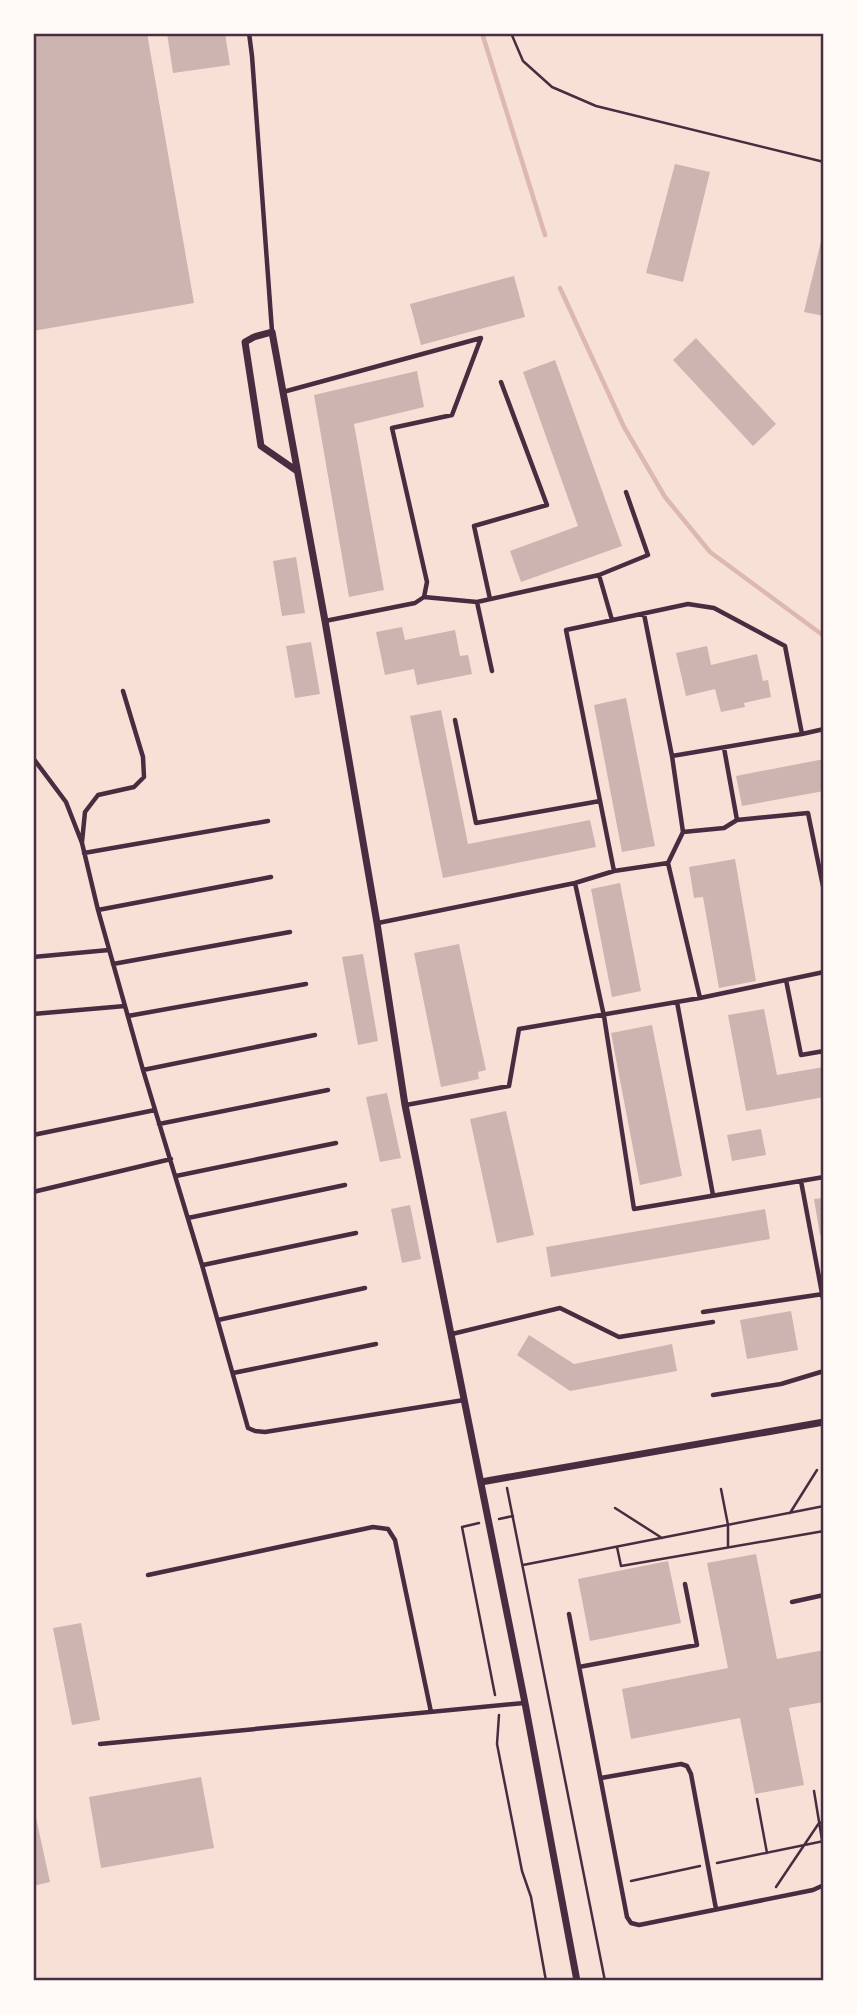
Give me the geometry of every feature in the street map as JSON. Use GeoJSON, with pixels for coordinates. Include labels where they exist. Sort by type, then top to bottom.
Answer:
{"type":"FeatureCollection","features":[{"type":"Feature","properties":{"kind":"street"},"geometry":{"type":"LineString","coordinates":[[297,471],[261,446],[245,342],[272,332],[326,621],[405,1105],[578,1981]]}},
{"type":"Feature","properties":{"kind":"street"},"geometry":{"type":"LineString","coordinates":[[481,1482],[824,1422]]}},
{"type":"Feature","properties":{"kind":"lane"},"geometry":{"type":"LineString","coordinates":[[249,33],[272,332]]}},
{"type":"Feature","properties":{"kind":"lane"},"geometry":{"type":"LineString","coordinates":[[283,392],[481,338],[452,415],[392,428],[427,582],[424,597]]}},
{"type":"Feature","properties":{"kind":"lane"},"geometry":{"type":"LineString","coordinates":[[490,599],[474,526],[547,505],[501,382]]}},
{"type":"Feature","properties":{"kind":"lane"},"geometry":{"type":"LineString","coordinates":[[326,621],[415,603],[424,597],[477,602],[600,575],[649,555],[626,492]]}},
{"type":"Feature","properties":{"kind":"lane"},"geometry":{"type":"LineString","coordinates":[[600,575],[612,621]]}},
{"type":"Feature","properties":{"kind":"lane"},"geometry":{"type":"LineString","coordinates":[[477,602],[492,671]]}},
{"type":"Feature","properties":{"kind":"lane"},"geometry":{"type":"LineString","coordinates":[[614,871],[566,631],[688,604],[714,608],[785,646],[802,734]]}},
{"type":"Feature","properties":{"kind":"lane"},"geometry":{"type":"LineString","coordinates":[[644,614],[683,832],[668,863],[700,998]]}},
{"type":"Feature","properties":{"kind":"lane"},"geometry":{"type":"LineString","coordinates":[[82,843],[85,812],[98,795],[134,787],[144,777],[143,757],[123,691]]}},
{"type":"Feature","properties":{"kind":"lane"},"geometry":{"type":"LineString","coordinates":[[455,720],[476,823],[600,801]]}},
{"type":"Feature","properties":{"kind":"lane"},"geometry":{"type":"LineString","coordinates":[[671,756],[824,729]]}},
{"type":"Feature","properties":{"kind":"lane"},"geometry":{"type":"LineString","coordinates":[[724,748],[737,820]]}},
{"type":"Feature","properties":{"kind":"lane"},"geometry":{"type":"LineString","coordinates":[[33,758],[66,802],[82,843],[143,1070],[248,1428],[265,1432],[465,1399]]}},
{"type":"Feature","properties":{"kind":"lane"},"geometry":{"type":"LineString","coordinates":[[683,832],[724,828],[737,820],[808,813],[824,891]]}},
{"type":"Feature","properties":{"kind":"lane"},"geometry":{"type":"LineString","coordinates":[[84,853],[268,821]]}},
{"type":"Feature","properties":{"kind":"lane"},"geometry":{"type":"LineString","coordinates":[[377,923],[575,883],[614,871],[668,863]]}},
{"type":"Feature","properties":{"kind":"lane"},"geometry":{"type":"LineString","coordinates":[[98,910],[271,877]]}},
{"type":"Feature","properties":{"kind":"lane"},"geometry":{"type":"LineString","coordinates":[[575,883],[604,1016],[634,1209],[824,1177]]}},
{"type":"Feature","properties":{"kind":"lane"},"geometry":{"type":"LineString","coordinates":[[113,964],[290,932]]}},
{"type":"Feature","properties":{"kind":"lane"},"geometry":{"type":"LineString","coordinates":[[33,957],[110,950]]}},
{"type":"Feature","properties":{"kind":"lane"},"geometry":{"type":"LineString","coordinates":[[405,1105],[509,1086],[519,1029],[604,1016],[824,972]]}},
{"type":"Feature","properties":{"kind":"lane"},"geometry":{"type":"LineString","coordinates":[[786,980],[802,1055],[824,1051]]}},
{"type":"Feature","properties":{"kind":"lane"},"geometry":{"type":"LineString","coordinates":[[128,1016],[306,985]]}},
{"type":"Feature","properties":{"kind":"lane"},"geometry":{"type":"LineString","coordinates":[[677,1002],[713,1195]]}},
{"type":"Feature","properties":{"kind":"lane"},"geometry":{"type":"LineString","coordinates":[[33,1014],[125,1006]]}},
{"type":"Feature","properties":{"kind":"lane"},"geometry":{"type":"LineString","coordinates":[[143,1070],[315,1035]]}},
{"type":"Feature","properties":{"kind":"lane"},"geometry":{"type":"LineString","coordinates":[[159,1124],[328,1090]]}},
{"type":"Feature","properties":{"kind":"lane"},"geometry":{"type":"LineString","coordinates":[[33,1135],[155,1110]]}},
{"type":"Feature","properties":{"kind":"lane"},"geometry":{"type":"LineString","coordinates":[[176,1176],[335,1143]]}},
{"type":"Feature","properties":{"kind":"lane"},"geometry":{"type":"LineString","coordinates":[[33,1192],[171,1159]]}},
{"type":"Feature","properties":{"kind":"lane"},"geometry":{"type":"LineString","coordinates":[[801,1181],[824,1304]]}},
{"type":"Feature","properties":{"kind":"lane"},"geometry":{"type":"LineString","coordinates":[[188,1218],[345,1185]]}},
{"type":"Feature","properties":{"kind":"lane"},"geometry":{"type":"LineString","coordinates":[[202,1265],[356,1233]]}},
{"type":"Feature","properties":{"kind":"lane"},"geometry":{"type":"LineString","coordinates":[[218,1320],[365,1288]]}},
{"type":"Feature","properties":{"kind":"lane"},"geometry":{"type":"LineString","coordinates":[[703,1312],[823,1294]]}},
{"type":"Feature","properties":{"kind":"lane"},"geometry":{"type":"LineString","coordinates":[[452,1334],[560,1308],[619,1337],[713,1322]]}},
{"type":"Feature","properties":{"kind":"lane"},"geometry":{"type":"LineString","coordinates":[[233,1373],[376,1344]]}},
{"type":"Feature","properties":{"kind":"lane"},"geometry":{"type":"LineString","coordinates":[[713,1395],[781,1384],[824,1371]]}},
{"type":"Feature","properties":{"kind":"lane"},"geometry":{"type":"LineString","coordinates":[[148,1575],[373,1527],[388,1529],[395,1540],[431,1712]]}},
{"type":"Feature","properties":{"kind":"lane"},"geometry":{"type":"LineString","coordinates":[[579,1667],[697,1645],[685,1584]]}},
{"type":"Feature","properties":{"kind":"lane"},"geometry":{"type":"LineString","coordinates":[[792,1602],[824,1595]]}},
{"type":"Feature","properties":{"kind":"lane"},"geometry":{"type":"LineString","coordinates":[[569,1614],[627,1917],[631,1923],[639,1925],[813,1890],[824,1885]]}},
{"type":"Feature","properties":{"kind":"lane"},"geometry":{"type":"LineString","coordinates":[[100,1744],[525,1703]]}},
{"type":"Feature","properties":{"kind":"lane"},"geometry":{"type":"LineString","coordinates":[[601,1778],[681,1764],[687,1766],[691,1774],[716,1909]]}},
{"type":"Feature","properties":{"kind":"path"},"geometry":{"type":"LineString","coordinates":[[512,33],[523,61],[552,87],[596,106],[824,162]]}},
{"type":"Feature","properties":{"kind":"path"},"geometry":{"type":"LineString","coordinates":[[790,1513],[817,1470]]}},
{"type":"Feature","properties":{"kind":"path"},"geometry":{"type":"LineString","coordinates":[[505,1478],[605,1981]]}},
{"type":"Feature","properties":{"kind":"path"},"geometry":{"type":"LineString","coordinates":[[722,1489],[728,1525],[728,1547]]}},
{"type":"Feature","properties":{"kind":"path"},"geometry":{"type":"LineString","coordinates":[[523,1565],[824,1507]]}},
{"type":"Feature","properties":{"kind":"path"},"geometry":{"type":"LineString","coordinates":[[615,1508],[662,1538]]}},
{"type":"Feature","properties":{"kind":"path"},"geometry":{"type":"LineString","coordinates":[[513,1516],[462,1527],[499,1718],[497,1744],[522,1871],[531,1897],[546,1981]]}},
{"type":"Feature","properties":{"kind":"path"},"geometry":{"type":"LineString","coordinates":[[617,1547],[621,1566],[824,1531]]}},
{"type":"Feature","properties":{"kind":"path"},"geometry":{"type":"LineString","coordinates":[[814,1791],[824,1852]]}},
{"type":"Feature","properties":{"kind":"path"},"geometry":{"type":"LineString","coordinates":[[757,1799],[767,1853]]}},
{"type":"Feature","properties":{"kind":"path"},"geometry":{"type":"LineString","coordinates":[[768,1899],[819,1823],[824,1822]]}},
{"type":"Feature","properties":{"kind":"path"},"geometry":{"type":"LineString","coordinates":[[621,1883],[823,1842]]}},
{"type":"Feature","properties":{"kind":"building"},"geometry":{"type":"Polygon","coordinates":[[[33,33],[147,33],[194,303],[33,331],[33,33]]]}},
{"type":"Feature","properties":{"kind":"building"},"geometry":{"type":"Polygon","coordinates":[[[167,33],[225,33],[230,65],[173,73],[167,33]]]}},
{"type":"Feature","properties":{"kind":"building"},"geometry":{"type":"Polygon","coordinates":[[[675,164],[710,172],[683,282],[646,273],[675,164]]]}},
{"type":"Feature","properties":{"kind":"building"},"geometry":{"type":"Polygon","coordinates":[[[824,233],[824,316],[804,312],[824,233]]]}},
{"type":"Feature","properties":{"kind":"building"},"geometry":{"type":"Polygon","coordinates":[[[514,276],[525,317],[421,345],[410,304],[514,276]]]}},
{"type":"Feature","properties":{"kind":"building"},"geometry":{"type":"Polygon","coordinates":[[[696,338],[776,424],[753,446],[673,360],[696,338]]]}},
{"type":"Feature","properties":{"kind":"building"},"geometry":{"type":"Polygon","coordinates":[[[555,360],[622,546],[521,582],[510,551],[578,526],[523,372],[555,360]]]}},
{"type":"Feature","properties":{"kind":"building"},"geometry":{"type":"Polygon","coordinates":[[[417,371],[424,407],[354,424],[384,590],[349,597],[314,395],[417,371]]]}},
{"type":"Feature","properties":{"kind":"building"},"geometry":{"type":"Polygon","coordinates":[[[296,557],[305,613],[282,616],[273,561],[296,557]]]}},
{"type":"Feature","properties":{"kind":"building"},"geometry":{"type":"Polygon","coordinates":[[[402,627],[405,640],[455,630],[460,656],[468,655],[472,674],[417,685],[414,669],[385,675],[376,632],[402,627]]]}},
{"type":"Feature","properties":{"kind":"building"},"geometry":{"type":"Polygon","coordinates":[[[311,642],[320,694],[295,698],[286,646],[311,642]]]}},
{"type":"Feature","properties":{"kind":"building"},"geometry":{"type":"Polygon","coordinates":[[[707,646],[711,665],[757,654],[763,681],[768,680],[771,697],[744,703],[745,707],[721,712],[715,689],[686,696],[676,653],[707,646]]]}},
{"type":"Feature","properties":{"kind":"building"},"geometry":{"type":"Polygon","coordinates":[[[626,698],[655,846],[622,852],[594,705],[626,698]]]}},
{"type":"Feature","properties":{"kind":"building"},"geometry":{"type":"Polygon","coordinates":[[[441,710],[468,844],[590,820],[596,847],[443,878],[410,716],[441,710]]]}},
{"type":"Feature","properties":{"kind":"building"},"geometry":{"type":"Polygon","coordinates":[[[824,759],[824,791],[742,806],[736,776],[824,759]]]}},
{"type":"Feature","properties":{"kind":"building"},"geometry":{"type":"Polygon","coordinates":[[[735,859],[756,981],[719,988],[703,897],[694,898],[689,867],[735,859]]]}},
{"type":"Feature","properties":{"kind":"building"},"geometry":{"type":"Polygon","coordinates":[[[620,883],[641,991],[612,997],[591,889],[620,883]]]}},
{"type":"Feature","properties":{"kind":"building"},"geometry":{"type":"Polygon","coordinates":[[[459,944],[486,1070],[478,1072],[479,1079],[441,1087],[414,953],[459,944]]]}},
{"type":"Feature","properties":{"kind":"building"},"geometry":{"type":"Polygon","coordinates":[[[363,954],[378,1041],[358,1045],[342,957],[363,954]]]}},
{"type":"Feature","properties":{"kind":"building"},"geometry":{"type":"Polygon","coordinates":[[[764,1009],[777,1075],[824,1067],[824,1097],[746,1111],[728,1015],[764,1009]]]}},
{"type":"Feature","properties":{"kind":"building"},"geometry":{"type":"Polygon","coordinates":[[[652,1025],[682,1176],[640,1185],[611,1033],[652,1025]]]}},
{"type":"Feature","properties":{"kind":"building"},"geometry":{"type":"Polygon","coordinates":[[[387,1093],[401,1158],[380,1162],[366,1097],[387,1093]]]}},
{"type":"Feature","properties":{"kind":"building"},"geometry":{"type":"Polygon","coordinates":[[[506,1111],[534,1235],[497,1243],[470,1119],[506,1111]]]}},
{"type":"Feature","properties":{"kind":"building"},"geometry":{"type":"Polygon","coordinates":[[[761,1129],[766,1155],[732,1161],[727,1135],[761,1129]]]}},
{"type":"Feature","properties":{"kind":"building"},"geometry":{"type":"Polygon","coordinates":[[[824,1198],[824,1234],[820,1235],[814,1199],[824,1198]]]}},
{"type":"Feature","properties":{"kind":"building"},"geometry":{"type":"Polygon","coordinates":[[[410,1205],[421,1259],[402,1263],[391,1209],[410,1205]]]}},
{"type":"Feature","properties":{"kind":"building"},"geometry":{"type":"Polygon","coordinates":[[[765,1209],[770,1239],[551,1277],[546,1247],[765,1209]]]}},
{"type":"Feature","properties":{"kind":"building"},"geometry":{"type":"Polygon","coordinates":[[[791,1311],[798,1350],[747,1359],[740,1320],[791,1311]]]}},
{"type":"Feature","properties":{"kind":"building"},"geometry":{"type":"Polygon","coordinates":[[[529,1335],[574,1364],[672,1344],[677,1371],[570,1391],[517,1355],[529,1335]]]}},
{"type":"Feature","properties":{"kind":"building"},"geometry":{"type":"Polygon","coordinates":[[[756,1554],[777,1659],[824,1650],[824,1702],[789,1708],[804,1785],[755,1794],[740,1718],[631,1739],[622,1689],[728,1668],[707,1563],[756,1554]]]}},
{"type":"Feature","properties":{"kind":"building"},"geometry":{"type":"Polygon","coordinates":[[[668,1561],[681,1623],[590,1641],[578,1579],[668,1561]]]}},
{"type":"Feature","properties":{"kind":"building"},"geometry":{"type":"Polygon","coordinates":[[[81,1623],[100,1720],[72,1725],[53,1628],[81,1623]]]}},
{"type":"Feature","properties":{"kind":"building"},"geometry":{"type":"Polygon","coordinates":[[[201,1777],[214,1848],[101,1868],[89,1797],[201,1777]]]}},
{"type":"Feature","properties":{"kind":"building"},"geometry":{"type":"Polygon","coordinates":[[[33,1804],[50,1882],[33,1886],[33,1804]]]}},
{"type":"Feature","properties":{"kind":"waterway"},"geometry":{"type":"LineString","coordinates":[[482,33],[545,235]]}},
{"type":"Feature","properties":{"kind":"waterway"},"geometry":{"type":"LineString","coordinates":[[560,288],[624,427],[665,497],[710,552],[824,636]]}}]}
